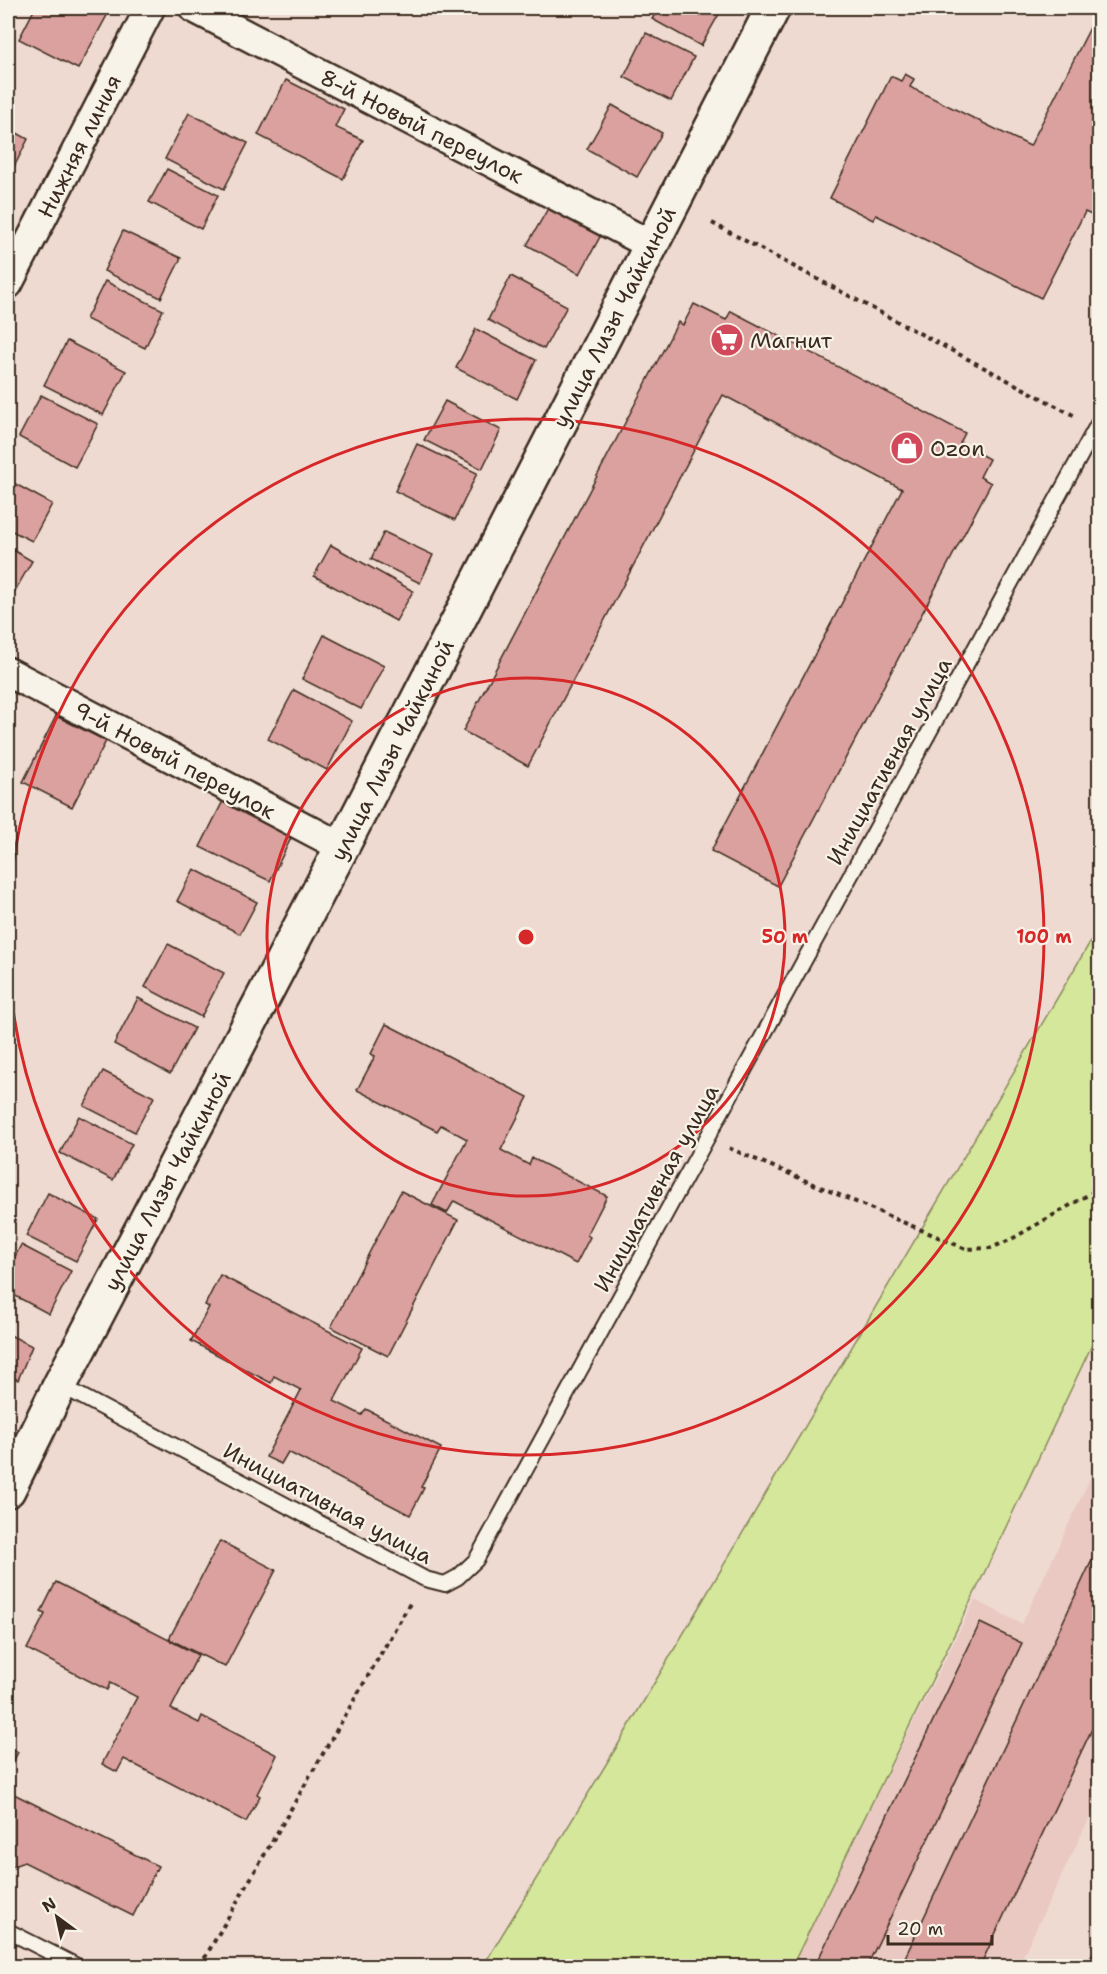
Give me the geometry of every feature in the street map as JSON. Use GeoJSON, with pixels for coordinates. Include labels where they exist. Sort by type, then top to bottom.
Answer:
{"type":"FeatureCollection","features":[{"type":"Feature","properties":{"kind":"main road","name":"улица Лизы Чайкиной"},"geometry":{"type":"LineString","coordinates":[[8,1490],[60,1385],[342,847],[773,8]]}},
{"type":"Feature","properties":{"kind":"street","name":"Нижняя линия"},"geometry":{"type":"LineString","coordinates":[[8,284],[150,8]]}},
{"type":"Feature","properties":{"kind":"street","name":"8-й Новый переулок"},"geometry":{"type":"LineString","coordinates":[[194,8],[651,245]]}},
{"type":"Feature","properties":{"kind":"street","name":"9-й Новый переулок"},"geometry":{"type":"LineString","coordinates":[[8,672],[342,847]]}},
{"type":"Feature","properties":{"kind":"lane","name":"Инициативная улица"},"geometry":{"type":"LineString","coordinates":[[60,1385],[424,1579],[445,1584],[458,1578],[476,1560],[1098,424]]}},
{"type":"Feature","properties":{"kind":"lane"},"geometry":{"type":"LineString","coordinates":[[8,1931],[77,1966]]}},
{"type":"Feature","properties":{"kind":"path"},"geometry":{"type":"LineString","coordinates":[[712,223],[1098,424]]}},
{"type":"Feature","properties":{"kind":"path"},"geometry":{"type":"LineString","coordinates":[[706,1138],[966,1249],[991,1248],[1010,1240],[1100,1188]]}},
{"type":"Feature","properties":{"kind":"path"},"geometry":{"type":"LineString","coordinates":[[200,1966],[424,1579]]}},
{"type":"Feature","properties":{"kind":"shaded area"},"geometry":{"type":"Polygon","coordinates":[[[1099,1459],[1099,1798],[1018,1966],[791,1966],[975,1600],[1022,1624],[1099,1459]]]}},
{"type":"Feature","properties":{"kind":"green space"},"geometry":{"type":"Polygon","coordinates":[[[1099,927],[1099,1330],[979,1584],[792,1966],[483,1966],[619,1743],[1099,927]]]}},
{"type":"Feature","properties":{"kind":"building"},"geometry":{"type":"Polygon","coordinates":[[[35,8],[111,8],[78,69],[19,39],[35,8]]]}},
{"type":"Feature","properties":{"kind":"building"},"geometry":{"type":"Polygon","coordinates":[[[659,8],[707,8],[719,14],[701,46],[652,19],[659,8]]]}},
{"type":"Feature","properties":{"kind":"building"},"geometry":{"type":"Polygon","coordinates":[[[1100,8],[1100,219],[1085,212],[1041,298],[876,215],[873,220],[830,198],[891,76],[901,81],[905,74],[914,79],[910,87],[1030,146],[1100,8]]]}},
{"type":"Feature","properties":{"kind":"building"},"geometry":{"type":"Polygon","coordinates":[[[646,33],[694,57],[671,101],[624,77],[646,33]]]}},
{"type":"Feature","properties":{"kind":"building"},"geometry":{"type":"Polygon","coordinates":[[[286,80],[344,109],[335,127],[363,140],[343,179],[258,135],[286,80]]]}},
{"type":"Feature","properties":{"kind":"building"},"geometry":{"type":"Polygon","coordinates":[[[612,105],[662,133],[637,177],[587,149],[612,105]]]}},
{"type":"Feature","properties":{"kind":"building"},"geometry":{"type":"Polygon","coordinates":[[[189,113],[248,143],[224,189],[165,159],[189,113]]]}},
{"type":"Feature","properties":{"kind":"building"},"geometry":{"type":"Polygon","coordinates":[[[8,128],[28,139],[8,179],[8,128]]]}},
{"type":"Feature","properties":{"kind":"building"},"geometry":{"type":"Polygon","coordinates":[[[167,169],[218,195],[201,229],[149,202],[167,169]]]}},
{"type":"Feature","properties":{"kind":"building"},"geometry":{"type":"Polygon","coordinates":[[[550,205],[602,233],[580,274],[527,245],[550,205]]]}},
{"type":"Feature","properties":{"kind":"building"},"geometry":{"type":"Polygon","coordinates":[[[123,231],[181,258],[161,298],[104,271],[123,231]]]}},
{"type":"Feature","properties":{"kind":"building"},"geometry":{"type":"Polygon","coordinates":[[[511,276],[567,306],[544,349],[488,320],[511,276]]]}},
{"type":"Feature","properties":{"kind":"building"},"geometry":{"type":"Polygon","coordinates":[[[105,281],[163,310],[145,348],[86,319],[105,281]]]}},
{"type":"Feature","properties":{"kind":"building"},"geometry":{"type":"Polygon","coordinates":[[[694,304],[726,320],[731,311],[965,433],[960,443],[989,459],[980,477],[991,483],[778,886],[711,851],[902,489],[723,395],[528,766],[463,731],[678,322],[683,325],[694,304]]]}},
{"type":"Feature","properties":{"kind":"building"},"geometry":{"type":"Polygon","coordinates":[[[476,329],[536,360],[517,399],[456,368],[476,329]]]}},
{"type":"Feature","properties":{"kind":"building"},"geometry":{"type":"Polygon","coordinates":[[[67,341],[126,371],[103,415],[44,385],[67,341]]]}},
{"type":"Feature","properties":{"kind":"building"},"geometry":{"type":"Polygon","coordinates":[[[41,395],[98,424],[75,467],[19,437],[41,395]]]}},
{"type":"Feature","properties":{"kind":"building"},"geometry":{"type":"Polygon","coordinates":[[[445,401],[501,430],[482,469],[424,440],[445,401]]]}},
{"type":"Feature","properties":{"kind":"building"},"geometry":{"type":"Polygon","coordinates":[[[417,444],[477,473],[455,520],[395,491],[417,444]]]}},
{"type":"Feature","properties":{"kind":"building"},"geometry":{"type":"Polygon","coordinates":[[[8,480],[52,504],[32,541],[8,529],[8,480]]]}},
{"type":"Feature","properties":{"kind":"building"},"geometry":{"type":"Polygon","coordinates":[[[384,532],[433,555],[420,583],[371,559],[384,532]]]}},
{"type":"Feature","properties":{"kind":"building"},"geometry":{"type":"Polygon","coordinates":[[[331,545],[413,591],[396,621],[314,576],[331,545]]]}},
{"type":"Feature","properties":{"kind":"building"},"geometry":{"type":"Polygon","coordinates":[[[8,547],[32,561],[8,603],[8,547]]]}},
{"type":"Feature","properties":{"kind":"building"},"geometry":{"type":"Polygon","coordinates":[[[324,635],[384,666],[361,709],[302,679],[324,635]]]}},
{"type":"Feature","properties":{"kind":"building"},"geometry":{"type":"Polygon","coordinates":[[[294,690],[352,721],[327,770],[268,739],[294,690]]]}},
{"type":"Feature","properties":{"kind":"building"},"geometry":{"type":"Polygon","coordinates":[[[56,716],[106,741],[72,807],[23,782],[56,716]]]}},
{"type":"Feature","properties":{"kind":"building"},"geometry":{"type":"Polygon","coordinates":[[[223,801],[292,836],[270,881],[200,847],[223,801]]]}},
{"type":"Feature","properties":{"kind":"building"},"geometry":{"type":"Polygon","coordinates":[[[194,869],[257,902],[240,934],[177,901],[194,869]]]}},
{"type":"Feature","properties":{"kind":"building"},"geometry":{"type":"Polygon","coordinates":[[[168,944],[224,973],[201,1017],[145,987],[168,944]]]}},
{"type":"Feature","properties":{"kind":"building"},"geometry":{"type":"Polygon","coordinates":[[[138,998],[194,1028],[170,1074],[114,1044],[138,998]]]}},
{"type":"Feature","properties":{"kind":"building"},"geometry":{"type":"Polygon","coordinates":[[[386,1024],[528,1097],[501,1150],[529,1165],[532,1158],[607,1196],[587,1235],[590,1237],[576,1264],[454,1201],[447,1213],[432,1205],[467,1139],[441,1125],[437,1131],[357,1090],[375,1056],[371,1054],[386,1024]]]}},
{"type":"Feature","properties":{"kind":"building"},"geometry":{"type":"Polygon","coordinates":[[[103,1071],[154,1097],[135,1132],[84,1106],[103,1071]]]}},
{"type":"Feature","properties":{"kind":"building"},"geometry":{"type":"Polygon","coordinates":[[[79,1116],[132,1144],[113,1180],[60,1153],[79,1116]]]}},
{"type":"Feature","properties":{"kind":"building"},"geometry":{"type":"Polygon","coordinates":[[[401,1191],[458,1220],[388,1356],[331,1327],[401,1191]]]}},
{"type":"Feature","properties":{"kind":"building"},"geometry":{"type":"Polygon","coordinates":[[[48,1193],[98,1219],[76,1261],[26,1236],[48,1193]]]}},
{"type":"Feature","properties":{"kind":"building"},"geometry":{"type":"Polygon","coordinates":[[[21,1245],[71,1271],[49,1314],[8,1292],[8,1270],[21,1245]]]}},
{"type":"Feature","properties":{"kind":"building"},"geometry":{"type":"Polygon","coordinates":[[[220,1275],[362,1348],[334,1401],[362,1415],[366,1409],[441,1448],[410,1515],[288,1452],[281,1464],[266,1457],[301,1390],[274,1376],[271,1383],[191,1341],[209,1307],[205,1305],[220,1275]]]}},
{"type":"Feature","properties":{"kind":"building"},"geometry":{"type":"Polygon","coordinates":[[[8,1334],[32,1346],[18,1380],[8,1375],[8,1334]]]}},
{"type":"Feature","properties":{"kind":"building"},"geometry":{"type":"Polygon","coordinates":[[[220,1541],[276,1570],[225,1667],[169,1639],[220,1541]]]}},
{"type":"Feature","properties":{"kind":"building"},"geometry":{"type":"Polygon","coordinates":[[[1100,1543],[1100,1712],[980,1966],[901,1966],[1100,1543]]]}},
{"type":"Feature","properties":{"kind":"building"},"geometry":{"type":"Polygon","coordinates":[[[56,1582],[198,1655],[171,1709],[199,1723],[202,1716],[277,1755],[246,1822],[124,1759],[117,1772],[102,1764],[137,1697],[110,1683],[107,1690],[27,1649],[45,1614],[41,1612],[56,1582]]]}},
{"type":"Feature","properties":{"kind":"building"},"geometry":{"type":"Polygon","coordinates":[[[980,1623],[1022,1643],[867,1966],[815,1966],[980,1623]]]}},
{"type":"Feature","properties":{"kind":"building"},"geometry":{"type":"Polygon","coordinates":[[[8,1747],[18,1752],[8,1773],[8,1747]]]}},
{"type":"Feature","properties":{"kind":"building"},"geometry":{"type":"Polygon","coordinates":[[[8,1791],[158,1866],[133,1916],[24,1862],[8,1868],[8,1791]]]}},
{"type":"Feature","properties":{"kind":"railway"},"geometry":{"type":"LineString","coordinates":[[1089,1966],[1100,1947]]}},
{"type":"Feature","properties":{"kind":"place","name":"Магнит"},"geometry":{"type":"Point","coordinates":[727,340]}},
{"type":"Feature","properties":{"kind":"place","name":"Ozon"},"geometry":{"type":"Point","coordinates":[907,448]}}]}
